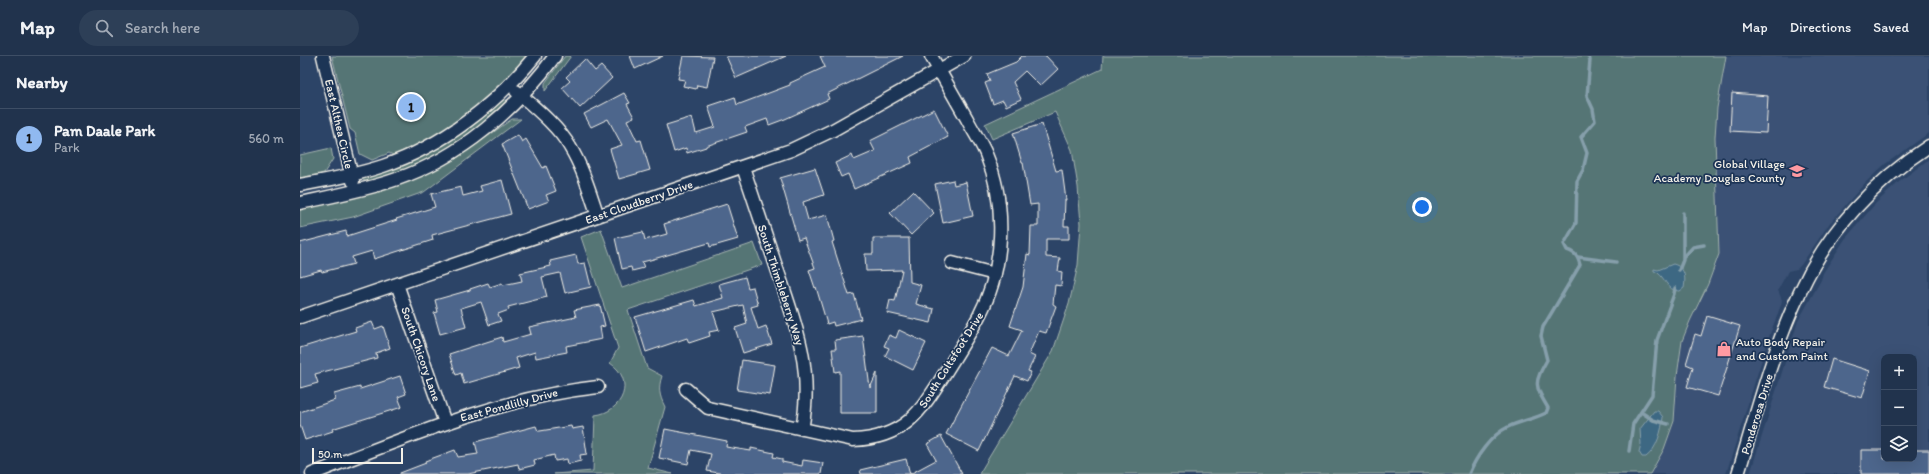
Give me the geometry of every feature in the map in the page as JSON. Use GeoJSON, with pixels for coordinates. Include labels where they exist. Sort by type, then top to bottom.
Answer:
{"type":"FeatureCollection","features":[{"type":"Feature","properties":{"kind":"street","name":"East Althea Circle"},"geometry":{"type":"LineString","coordinates":[[323,56],[355,191]]}},
{"type":"Feature","properties":{"kind":"street"},"geometry":{"type":"LineString","coordinates":[[300,185],[351,175],[396,161],[436,141],[476,114],[510,84],[535,56]]}},
{"type":"Feature","properties":{"kind":"street"},"geometry":{"type":"LineString","coordinates":[[300,203],[355,191],[399,179],[442,158],[484,130],[522,96],[555,56]]}},
{"type":"Feature","properties":{"kind":"street","name":"South Coltsfoot Drive"},"geometry":{"type":"LineString","coordinates":[[686,389],[708,408],[839,438],[864,439],[892,432],[909,422],[926,404],[972,330],[986,302],[995,274],[1000,243],[1000,221],[996,190],[986,153],[931,56]]}},
{"type":"Feature","properties":{"kind":"street","name":"East Cloudberry Drive"},"geometry":{"type":"LineString","coordinates":[[300,317],[743,167],[812,141],[964,56]]}},
{"type":"Feature","properties":{"kind":"street"},"geometry":{"type":"LineString","coordinates":[[510,84],[570,146],[586,181],[598,216]]}},
{"type":"Feature","properties":{"kind":"street","name":"Ponderosa Drive"},"geometry":{"type":"LineString","coordinates":[[1738,474],[1781,337],[1793,306],[1812,269],[1830,240],[1866,198],[1896,170],[1929,146]]}},
{"type":"Feature","properties":{"kind":"street","name":"South Thimbleberry Way"},"geometry":{"type":"LineString","coordinates":[[743,167],[800,336],[807,382],[806,410],[802,429]]}},
{"type":"Feature","properties":{"kind":"street"},"geometry":{"type":"LineString","coordinates":[[952,264],[995,274]]}},
{"type":"Feature","properties":{"kind":"street","name":"South Chicory Lane"},"geometry":{"type":"LineString","coordinates":[[397,284],[445,423]]}},
{"type":"Feature","properties":{"kind":"street","name":"East Pondlilly Drive"},"geometry":{"type":"LineString","coordinates":[[312,474],[445,423],[523,399],[568,390],[598,387]]}},
{"type":"Feature","properties":{"kind":"shaded area","name":"Global Village Academy Douglas County"},"geometry":{"type":"Polygon","coordinates":[[[1726,56],[1929,56],[1929,133],[1884,165],[1866,182],[1829,224],[1801,265],[1797,269],[1788,271],[1778,290],[1782,300],[1781,305],[1769,337],[1726,474],[1650,474],[1664,449],[1674,421],[1677,376],[1682,341],[1708,284],[1719,254],[1715,137],[1717,108],[1726,56]]]}},
{"type":"Feature","properties":{"kind":"shaded area"},"geometry":{"type":"Polygon","coordinates":[[[1929,159],[1929,474],[1750,474],[1798,321],[1821,280],[1823,273],[1845,239],[1876,203],[1899,182],[1929,159]]]}},
{"type":"Feature","properties":{"kind":"shaded area"},"geometry":{"type":"Polygon","coordinates":[[[1673,264],[1680,267],[1685,276],[1684,288],[1680,291],[1675,291],[1672,289],[1658,273],[1654,271],[1654,269],[1658,270],[1673,264]]]}},
{"type":"Feature","properties":{"kind":"shaded area"},"geometry":{"type":"Polygon","coordinates":[[[1654,411],[1658,411],[1663,417],[1660,433],[1650,454],[1646,457],[1642,457],[1639,452],[1641,444],[1640,429],[1654,411]]]}},
{"type":"Feature","properties":{"kind":"green space"},"geometry":{"type":"Polygon","coordinates":[[[332,56],[528,56],[483,101],[451,125],[395,156],[389,153],[372,160],[360,154],[355,133],[350,129],[332,56]]]}},
{"type":"Feature","properties":{"kind":"green space"},"geometry":{"type":"Polygon","coordinates":[[[565,56],[571,56],[545,91],[545,83],[565,56]]]}},
{"type":"Feature","properties":{"kind":"green space"},"geometry":{"type":"Polygon","coordinates":[[[1103,56],[1726,56],[1717,108],[1715,137],[1719,254],[1708,284],[1682,341],[1677,376],[1674,421],[1664,449],[1650,474],[979,474],[1053,351],[1069,304],[1078,265],[1081,224],[1078,187],[1072,150],[1055,112],[992,139],[985,124],[1102,69],[1103,56]]]}},
{"type":"Feature","properties":{"kind":"green space"},"geometry":{"type":"Polygon","coordinates":[[[502,99],[510,101],[460,143],[412,169],[367,182],[361,179],[361,178],[502,99]]]}},
{"type":"Feature","properties":{"kind":"green space"},"geometry":{"type":"Polygon","coordinates":[[[512,119],[521,119],[424,192],[353,217],[300,228],[300,208],[454,160],[512,119]]]}},
{"type":"Feature","properties":{"kind":"green space"},"geometry":{"type":"Polygon","coordinates":[[[331,148],[333,159],[324,173],[300,178],[300,155],[331,148]]]}},
{"type":"Feature","properties":{"kind":"green space"},"geometry":{"type":"Polygon","coordinates":[[[601,229],[622,288],[754,243],[762,265],[628,310],[647,368],[662,376],[660,392],[661,399],[665,407],[648,468],[673,474],[554,474],[593,471],[595,415],[605,413],[613,408],[619,402],[623,394],[623,378],[618,370],[610,363],[618,348],[581,237],[601,229]]]}},
{"type":"Feature","properties":{"kind":"building"},"geometry":{"type":"Polygon","coordinates":[[[630,56],[663,56],[635,69],[630,56]]]}},
{"type":"Feature","properties":{"kind":"building"},"geometry":{"type":"Polygon","coordinates":[[[683,56],[713,57],[707,87],[697,85],[696,89],[683,86],[685,80],[678,79],[683,56]]]}},
{"type":"Feature","properties":{"kind":"building"},"geometry":{"type":"Polygon","coordinates":[[[726,56],[786,56],[736,78],[726,56]]]}},
{"type":"Feature","properties":{"kind":"building"},"geometry":{"type":"Polygon","coordinates":[[[820,56],[903,56],[827,94],[829,99],[785,119],[769,125],[767,119],[745,127],[747,132],[706,147],[687,153],[686,148],[674,152],[666,125],[692,117],[696,133],[715,127],[708,106],[735,97],[737,105],[790,85],[790,83],[825,67],[820,56]]]}},
{"type":"Feature","properties":{"kind":"building"},"geometry":{"type":"Polygon","coordinates":[[[1022,56],[1046,56],[1058,69],[1040,86],[1025,71],[1013,82],[1021,99],[1006,106],[1003,100],[993,104],[985,83],[990,81],[987,74],[1016,62],[1022,56]]]}},
{"type":"Feature","properties":{"kind":"building"},"geometry":{"type":"Polygon","coordinates":[[[585,59],[595,71],[601,66],[612,78],[580,108],[562,88],[570,81],[566,77],[585,59]]]}},
{"type":"Feature","properties":{"kind":"building"},"geometry":{"type":"Polygon","coordinates":[[[624,93],[630,103],[627,104],[634,117],[627,120],[637,141],[641,140],[650,170],[619,179],[610,149],[622,145],[608,119],[591,127],[584,114],[624,93]]]}},
{"type":"Feature","properties":{"kind":"building"},"geometry":{"type":"Polygon","coordinates":[[[1732,93],[1768,96],[1766,133],[1730,131],[1732,93]]]}},
{"type":"Feature","properties":{"kind":"building"},"geometry":{"type":"Polygon","coordinates":[[[934,109],[948,137],[910,157],[912,163],[854,189],[848,174],[841,177],[835,163],[852,155],[854,160],[875,151],[870,141],[934,109]]]}},
{"type":"Feature","properties":{"kind":"building"},"geometry":{"type":"Polygon","coordinates":[[[1042,124],[1056,171],[1062,170],[1066,200],[1064,226],[1069,226],[1069,239],[1046,239],[1046,257],[1060,258],[1058,271],[1062,272],[1061,286],[1055,285],[1053,304],[1056,306],[1046,333],[1039,331],[1029,354],[1035,357],[1028,371],[1031,372],[1027,381],[1015,376],[979,451],[946,434],[992,348],[1009,356],[1022,330],[1010,326],[1023,287],[1027,254],[1030,255],[1031,226],[1038,226],[1038,204],[1030,205],[1023,163],[1013,133],[1042,124]]]}},
{"type":"Feature","properties":{"kind":"building"},"geometry":{"type":"Polygon","coordinates":[[[518,135],[522,142],[526,139],[543,168],[546,166],[556,191],[546,195],[549,201],[528,209],[502,144],[518,135]]]}},
{"type":"Feature","properties":{"kind":"building"},"geometry":{"type":"Polygon","coordinates":[[[815,168],[824,195],[803,202],[808,220],[827,215],[834,241],[832,242],[849,295],[854,294],[861,319],[834,326],[833,322],[827,324],[816,287],[815,288],[809,270],[815,268],[804,238],[798,240],[780,178],[815,168]]]}},
{"type":"Feature","properties":{"kind":"building"},"geometry":{"type":"Polygon","coordinates":[[[502,180],[511,214],[432,235],[433,240],[374,259],[372,251],[352,257],[354,264],[322,272],[321,270],[300,276],[300,243],[346,231],[347,236],[435,207],[431,194],[461,187],[463,196],[482,191],[480,186],[502,180]]]}},
{"type":"Feature","properties":{"kind":"building"},"geometry":{"type":"Polygon","coordinates":[[[953,180],[954,185],[966,182],[973,216],[943,223],[935,184],[953,180]]]}},
{"type":"Feature","properties":{"kind":"building"},"geometry":{"type":"Polygon","coordinates":[[[913,191],[934,213],[911,235],[890,213],[913,191]]]}},
{"type":"Feature","properties":{"kind":"building"},"geometry":{"type":"Polygon","coordinates":[[[727,204],[738,239],[710,247],[709,243],[642,262],[644,268],[632,271],[631,267],[622,269],[615,238],[643,232],[645,240],[667,234],[664,224],[727,204]]]}},
{"type":"Feature","properties":{"kind":"building"},"geometry":{"type":"Polygon","coordinates":[[[873,238],[909,238],[910,282],[921,285],[916,304],[934,309],[931,323],[887,313],[890,300],[895,301],[902,270],[866,271],[865,254],[873,254],[873,238]]]}},
{"type":"Feature","properties":{"kind":"building"},"geometry":{"type":"Polygon","coordinates":[[[576,255],[578,264],[585,263],[591,287],[565,293],[560,273],[542,277],[547,297],[508,307],[509,310],[498,314],[501,321],[489,325],[481,302],[461,308],[466,327],[440,334],[434,313],[438,312],[435,300],[488,283],[490,287],[502,283],[503,285],[522,281],[520,273],[551,266],[550,261],[576,255]]]}},
{"type":"Feature","properties":{"kind":"building"},"geometry":{"type":"Polygon","coordinates":[[[745,277],[748,288],[753,287],[758,305],[751,307],[758,329],[766,326],[772,344],[743,353],[735,328],[747,324],[743,305],[713,312],[719,330],[709,332],[710,336],[689,343],[687,338],[646,352],[635,317],[694,300],[696,306],[723,298],[719,284],[745,277]]]}},
{"type":"Feature","properties":{"kind":"building"},"geometry":{"type":"Polygon","coordinates":[[[600,305],[605,326],[600,327],[602,339],[566,346],[567,352],[536,358],[535,352],[516,358],[519,368],[464,384],[461,373],[456,375],[449,354],[502,337],[503,342],[531,334],[529,327],[576,317],[574,310],[600,305]]]}},
{"type":"Feature","properties":{"kind":"building"},"geometry":{"type":"Polygon","coordinates":[[[1707,316],[1740,326],[1718,396],[1687,387],[1693,367],[1686,364],[1695,334],[1701,336],[1707,316]]]}},
{"type":"Feature","properties":{"kind":"building"},"geometry":{"type":"Polygon","coordinates":[[[372,322],[375,329],[383,326],[390,348],[376,353],[377,358],[315,374],[318,383],[300,388],[300,348],[356,331],[355,328],[372,322]]]}},
{"type":"Feature","properties":{"kind":"building"},"geometry":{"type":"Polygon","coordinates":[[[899,330],[926,343],[913,370],[885,356],[889,348],[884,346],[889,335],[896,338],[899,330]]]}},
{"type":"Feature","properties":{"kind":"building"},"geometry":{"type":"Polygon","coordinates":[[[863,336],[870,388],[877,373],[877,413],[840,413],[840,371],[835,372],[832,349],[836,349],[835,340],[863,336]]]}},
{"type":"Feature","properties":{"kind":"building"},"geometry":{"type":"Polygon","coordinates":[[[1832,359],[1870,371],[1862,398],[1824,387],[1832,359]]]}},
{"type":"Feature","properties":{"kind":"building"},"geometry":{"type":"Polygon","coordinates":[[[742,360],[775,365],[770,395],[737,390],[742,360]]]}},
{"type":"Feature","properties":{"kind":"building"},"geometry":{"type":"Polygon","coordinates":[[[400,376],[406,394],[398,397],[402,407],[332,429],[333,431],[305,440],[300,425],[300,412],[335,400],[334,394],[360,387],[360,389],[400,376]]]}},
{"type":"Feature","properties":{"kind":"building"},"geometry":{"type":"Polygon","coordinates":[[[536,426],[538,431],[571,426],[572,429],[583,427],[587,454],[580,455],[581,461],[568,464],[567,459],[555,461],[554,455],[534,460],[535,465],[519,469],[518,464],[468,474],[400,474],[426,463],[425,461],[455,450],[458,457],[478,454],[475,442],[536,426]]]}},
{"type":"Feature","properties":{"kind":"building"},"geometry":{"type":"Polygon","coordinates":[[[665,429],[727,441],[726,447],[751,451],[751,448],[774,453],[773,457],[782,459],[782,462],[802,466],[803,460],[823,463],[821,474],[725,474],[707,471],[711,454],[691,450],[688,464],[659,458],[665,429]]]}},
{"type":"Feature","properties":{"kind":"building"},"geometry":{"type":"Polygon","coordinates":[[[941,436],[962,474],[910,474],[936,460],[927,444],[941,436]]]}},
{"type":"Feature","properties":{"kind":"building"},"geometry":{"type":"Polygon","coordinates":[[[1861,450],[1881,450],[1881,462],[1917,462],[1917,450],[1929,450],[1929,474],[1861,474],[1861,450]]]}},
{"type":"Feature","properties":{"kind":"building"},"geometry":{"type":"Polygon","coordinates":[[[906,459],[910,474],[861,474],[860,470],[906,459]]]}},
{"type":"Feature","properties":{"kind":"waterway"},"geometry":{"type":"LineString","coordinates":[[1469,474],[1480,454],[1496,435],[1513,425],[1546,413],[1548,408],[1540,394],[1537,384],[1547,360],[1541,336],[1543,327],[1580,265],[1573,252],[1567,250],[1564,244],[1576,223],[1577,181],[1583,170],[1587,153],[1581,137],[1595,121],[1593,109],[1587,96],[1590,60],[1588,56]]}},
{"type":"Feature","properties":{"kind":"waterway"},"geometry":{"type":"LineString","coordinates":[[1679,270],[1683,260],[1683,213]]}},
{"type":"Feature","properties":{"kind":"waterway"},"geometry":{"type":"LineString","coordinates":[[1683,258],[1693,247],[1704,245]]}},
{"type":"Feature","properties":{"kind":"waterway"},"geometry":{"type":"LineString","coordinates":[[1578,257],[1616,262]]}},
{"type":"Feature","properties":{"kind":"waterway"},"geometry":{"type":"LineString","coordinates":[[1629,451],[1633,424],[1652,395],[1657,340],[1675,288]]}},
{"type":"Feature","properties":{"kind":"waterway"},"geometry":{"type":"LineString","coordinates":[[1641,412],[1653,420],[1668,424]]}},
{"type":"Feature","properties":{"kind":"place","name":"Pam Daale Park"},"geometry":{"type":"Point","coordinates":[411,107]}},
{"type":"Feature","properties":{"kind":"place","name":"Global Village Academy Douglas County"},"geometry":{"type":"Point","coordinates":[1797,171]}},
{"type":"Feature","properties":{"kind":"place","name":"Auto Body Repair and Custom Paint"},"geometry":{"type":"Point","coordinates":[1724,349]}}]}
